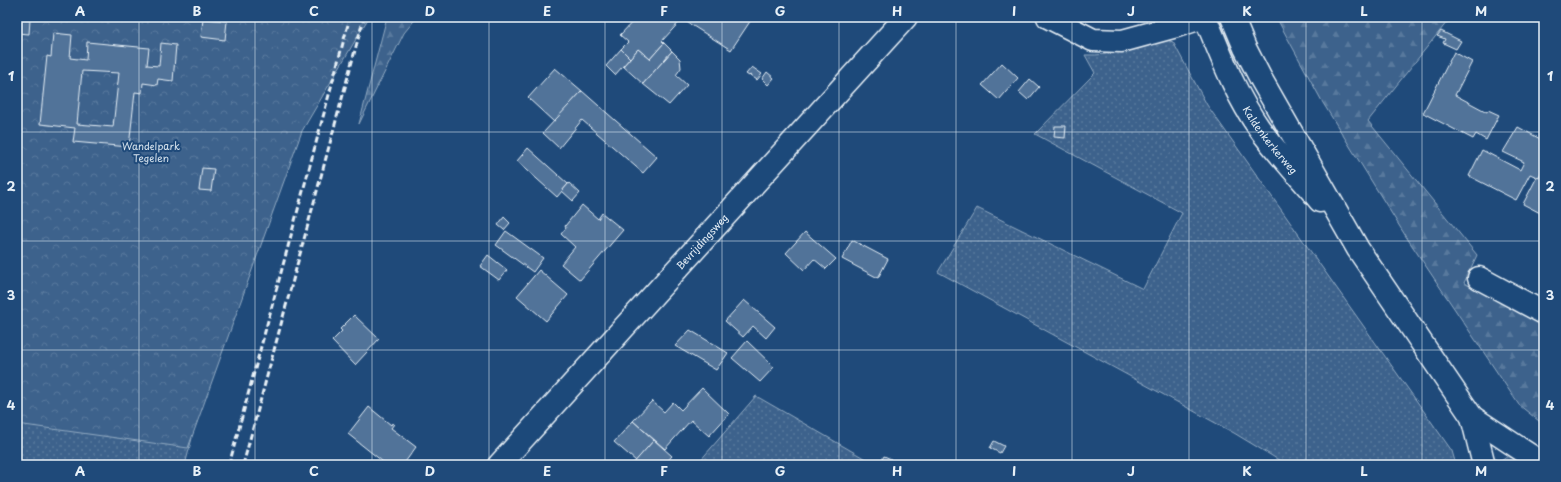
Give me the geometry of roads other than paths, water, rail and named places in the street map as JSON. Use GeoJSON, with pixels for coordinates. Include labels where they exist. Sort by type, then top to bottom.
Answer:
{"type":"FeatureCollection","features":[{"type":"Feature","properties":{"kind":"main road","name":"Bevrijdingsweg"},"geometry":{"type":"LineString","coordinates":[[499,465],[906,17]]}},
{"type":"Feature","properties":{"kind":"main road"},"geometry":{"type":"LineString","coordinates":[[1054,17],[1093,40],[1122,41],[1204,17]]}},
{"type":"Feature","properties":{"kind":"main road","name":"Kaldenkerkerweg"},"geometry":{"type":"LineString","coordinates":[[1204,17],[1227,69],[1259,128],[1358,249]]}},
{"type":"Feature","properties":{"kind":"main road","name":"Kaldenkerkerweg"},"geometry":{"type":"LineString","coordinates":[[1232,17],[1261,79],[1358,249],[1472,417],[1484,465]]}},
{"type":"Feature","properties":{"kind":"main road"},"geometry":{"type":"LineString","coordinates":[[1479,278],[1544,313]]}},
{"type":"Feature","properties":{"kind":"main road","name":"Kaldenkerkerweg"},"geometry":{"type":"LineString","coordinates":[[1472,417],[1534,458],[1544,462]]}},
{"type":"Feature","properties":{"kind":"railway"},"geometry":{"type":"LineString","coordinates":[[229,465],[350,17]]}},
{"type":"Feature","properties":{"kind":"railway"},"geometry":{"type":"LineString","coordinates":[[243,465],[364,17]]}},
{"type":"Feature","properties":{"kind":"park label","name":"Wandelpark Tegelen"},"geometry":{"type":"Point","coordinates":[151,152]}}]}
